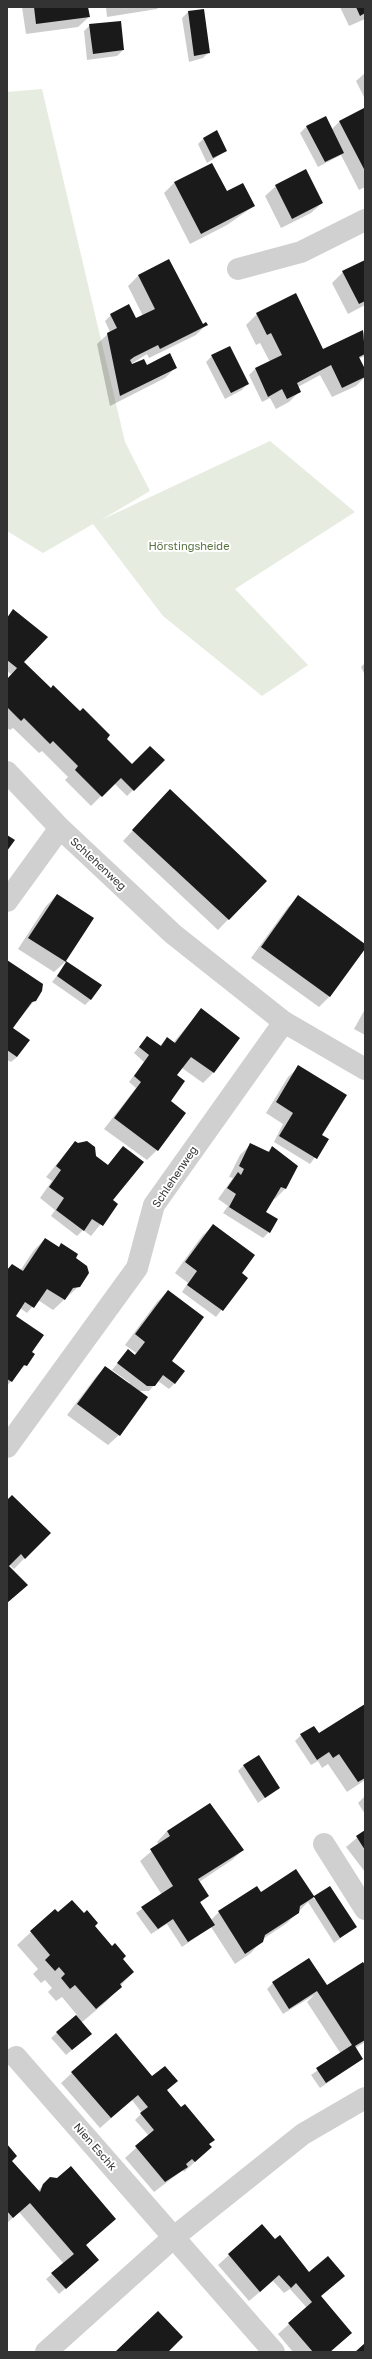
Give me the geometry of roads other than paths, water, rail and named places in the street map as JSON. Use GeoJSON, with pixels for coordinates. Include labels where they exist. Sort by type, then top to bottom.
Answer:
{"type":"FeatureCollection","features":[{"type":"Feature","properties":{"kind":"street"},"geometry":{"type":"LineString","coordinates":[[238,269],[301,252],[365,220]]}},
{"type":"Feature","properties":{"kind":"street","name":"Schlehenweg"},"geometry":{"type":"LineString","coordinates":[[7,772],[60,828],[173,934],[284,1022],[365,1069]]}},
{"type":"Feature","properties":{"kind":"street","name":"Schlehenweg"},"geometry":{"type":"LineString","coordinates":[[7,901],[60,828]]}},
{"type":"Feature","properties":{"kind":"street","name":"Schlehenweg"},"geometry":{"type":"LineString","coordinates":[[11,1443],[137,1268],[154,1205],[284,1022]]}},
{"type":"Feature","properties":{"kind":"street"},"geometry":{"type":"LineString","coordinates":[[324,1844],[365,1908]]}},
{"type":"Feature","properties":{"kind":"street","name":"Nien Eschk"},"geometry":{"type":"LineString","coordinates":[[16,2057],[274,2352]]}},
{"type":"Feature","properties":{"kind":"street"},"geometry":{"type":"LineString","coordinates":[[46,2352],[174,2236],[303,2134],[365,2098]]}},
{"type":"Feature","properties":{"kind":"park label","name":"Hörstingsheide"},"geometry":{"type":"Point","coordinates":[189,547]}}]}
